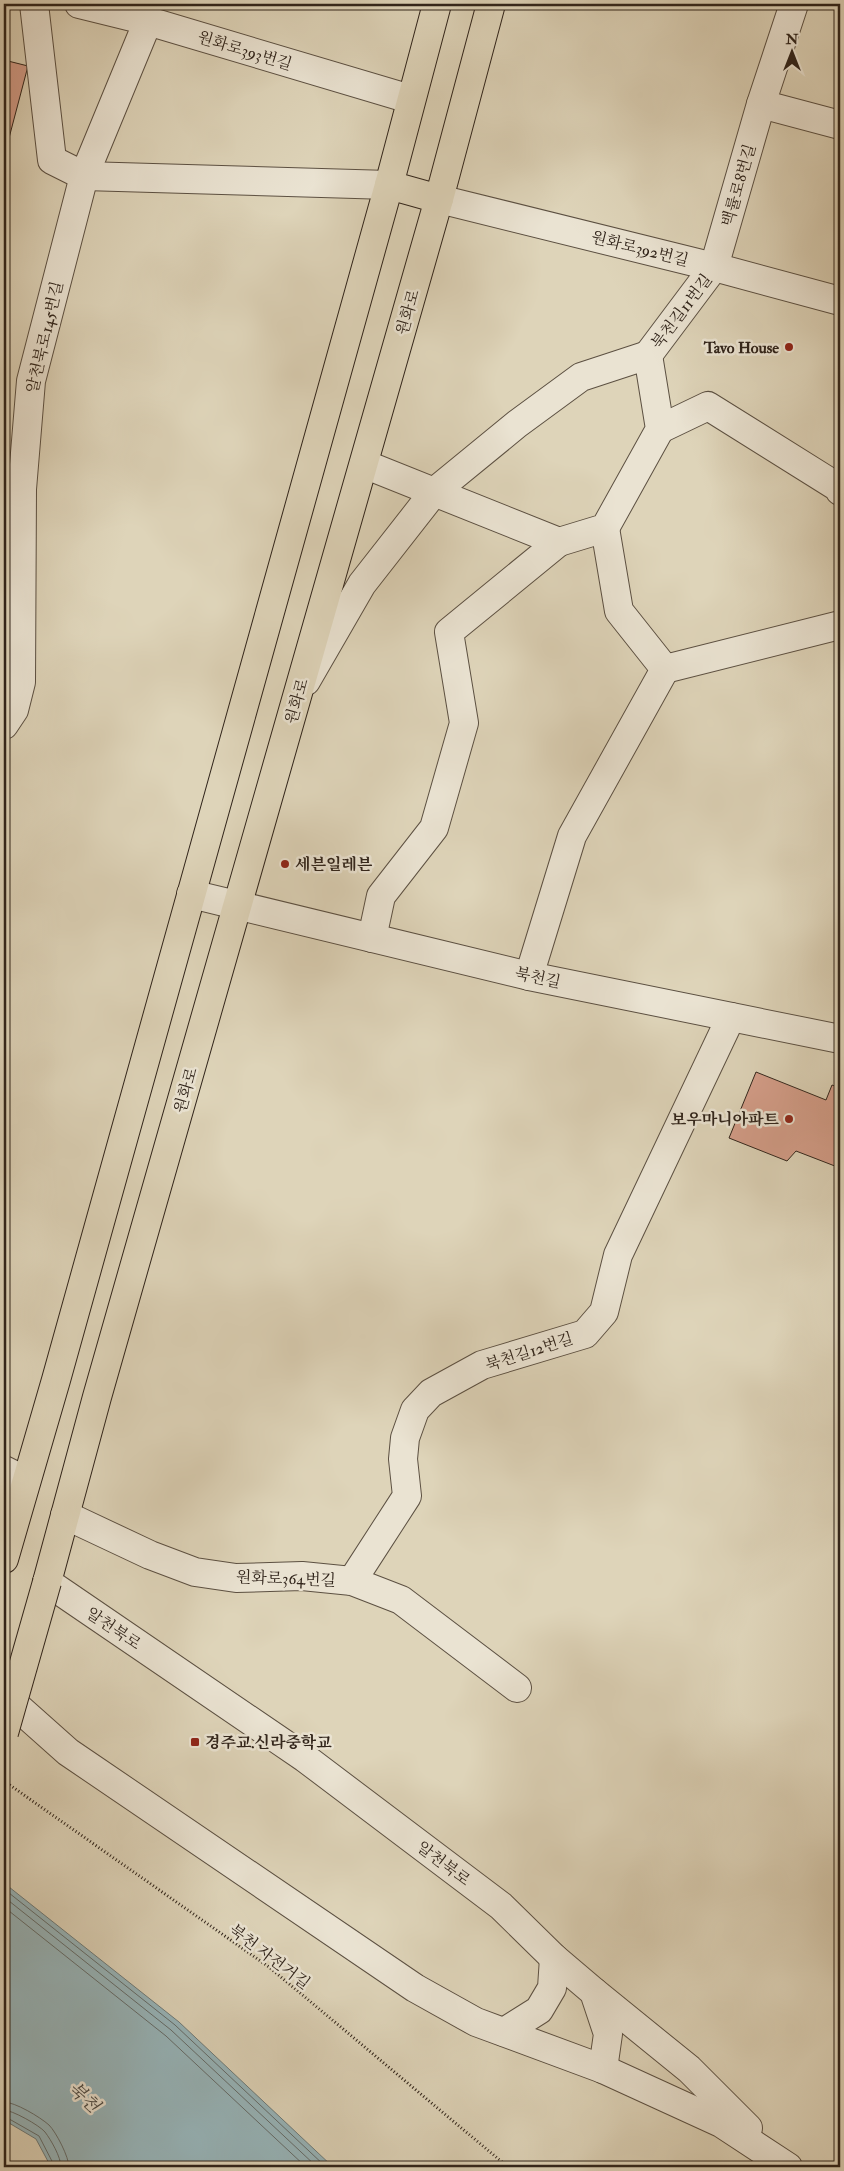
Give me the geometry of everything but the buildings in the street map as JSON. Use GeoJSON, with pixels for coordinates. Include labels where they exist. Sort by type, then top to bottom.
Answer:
{"type":"FeatureCollection","features":[{"type":"Feature","properties":{"kind":"main road"},"geometry":{"type":"LineString","coordinates":[[4,1559],[15,1475],[56,1380],[389,184],[410,99],[437,4]]}},
{"type":"Feature","properties":{"kind":"main road","name":"원화로"},"geometry":{"type":"LineString","coordinates":[[4,1733],[97,1397],[439,199],[491,4]]}},
{"type":"Feature","properties":{"kind":"main road"},"geometry":{"type":"LineString","coordinates":[[389,184],[439,199]]}},
{"type":"Feature","properties":{"kind":"street"},"geometry":{"type":"LineString","coordinates":[[34,4],[52,160],[84,176],[389,184]]}},
{"type":"Feature","properties":{"kind":"street","name":"원화로393번길"},"geometry":{"type":"LineString","coordinates":[[78,4],[148,21],[410,99]]}},
{"type":"Feature","properties":{"kind":"street","name":"백률로8번길"},"geometry":{"type":"LineString","coordinates":[[714,267],[761,104],[794,4]]}},
{"type":"Feature","properties":{"kind":"street","name":"알천북로145번길"},"geometry":{"type":"LineString","coordinates":[[4,725],[14,710],[21,682],[22,489],[31,381],[84,176],[148,21]]}},
{"type":"Feature","properties":{"kind":"street"},"geometry":{"type":"LineString","coordinates":[[761,104],[840,125]]}},
{"type":"Feature","properties":{"kind":"street","name":"원화로392번길"},"geometry":{"type":"LineString","coordinates":[[439,199],[714,267],[840,301]]}},
{"type":"Feature","properties":{"kind":"street","name":"북천길11번길"},"geometry":{"type":"LineString","coordinates":[[648,356],[714,267]]}},
{"type":"Feature","properties":{"kind":"street"},"geometry":{"type":"LineString","coordinates":[[297,698],[362,584],[434,492],[516,424],[581,377],[648,356],[660,429]]}},
{"type":"Feature","properties":{"kind":"street"},"geometry":{"type":"LineString","coordinates":[[665,669],[619,611],[605,528],[660,429],[708,406],[839,488],[840,491]]}},
{"type":"Feature","properties":{"kind":"street"},"geometry":{"type":"LineString","coordinates":[[364,464],[559,542]]}},
{"type":"Feature","properties":{"kind":"street"},"geometry":{"type":"LineString","coordinates":[[372,938],[381,896],[434,828],[464,723],[449,632],[559,542],[605,528]]}},
{"type":"Feature","properties":{"kind":"street"},"geometry":{"type":"LineString","coordinates":[[529,976],[572,836],[665,669],[840,625]]}},
{"type":"Feature","properties":{"kind":"street","name":"북천길"},"geometry":{"type":"LineString","coordinates":[[191,894],[529,976],[840,1038]]}},
{"type":"Feature","properties":{"kind":"street","name":"북천길12번길"},"geometry":{"type":"LineString","coordinates":[[352,1581],[407,1496],[403,1459],[405,1438],[415,1410],[431,1393],[482,1365],[585,1334],[604,1312],[618,1255],[731,1017]]}},
{"type":"Feature","properties":{"kind":"street","name":"원화로364번길"},"geometry":{"type":"LineString","coordinates":[[65,1514],[150,1555],[196,1572],[236,1578],[302,1576],[352,1581],[401,1600],[517,1688]]}},
{"type":"Feature","properties":{"kind":"street","name":"알천북로"},"geometry":{"type":"LineString","coordinates":[[46,1582],[305,1758],[501,1906],[554,1958],[689,2069],[787,2167]]}},
{"type":"Feature","properties":{"kind":"street"},"geometry":{"type":"LineString","coordinates":[[4,1695],[68,1752],[415,1988],[476,2022],[604,2069],[721,2123],[787,2167]]}},
{"type":"Feature","properties":{"kind":"street"},"geometry":{"type":"LineString","coordinates":[[504,2032],[539,2010],[552,1988],[554,1958]]}},
{"type":"Feature","properties":{"kind":"street"},"geometry":{"type":"LineString","coordinates":[[594,1992],[608,2034],[604,2069]]}},
{"type":"Feature","properties":{"kind":"path","name":"북천 자전거길"},"geometry":{"type":"LineString","coordinates":[[4,1781],[269,1967],[508,2167]]}},
{"type":"Feature","properties":{"kind":"water","name":"북천"},"geometry":{"type":"Polygon","coordinates":[[[4,1883],[179,2022],[333,2167],[51,2167],[36,2139],[4,2120],[4,1883]]]}},
{"type":"Feature","properties":{"kind":"place","name":"Tavo House"},"geometry":{"type":"Point","coordinates":[789,347]}},
{"type":"Feature","properties":{"kind":"place","name":"세븐일레븐"},"geometry":{"type":"Point","coordinates":[285,864]}},
{"type":"Feature","properties":{"kind":"place","name":"보우마니아파트"},"geometry":{"type":"Point","coordinates":[789,1119]}},
{"type":"Feature","properties":{"kind":"place","name":"경주교.신라중학교"},"geometry":{"type":"Point","coordinates":[195,1742]}}]}
